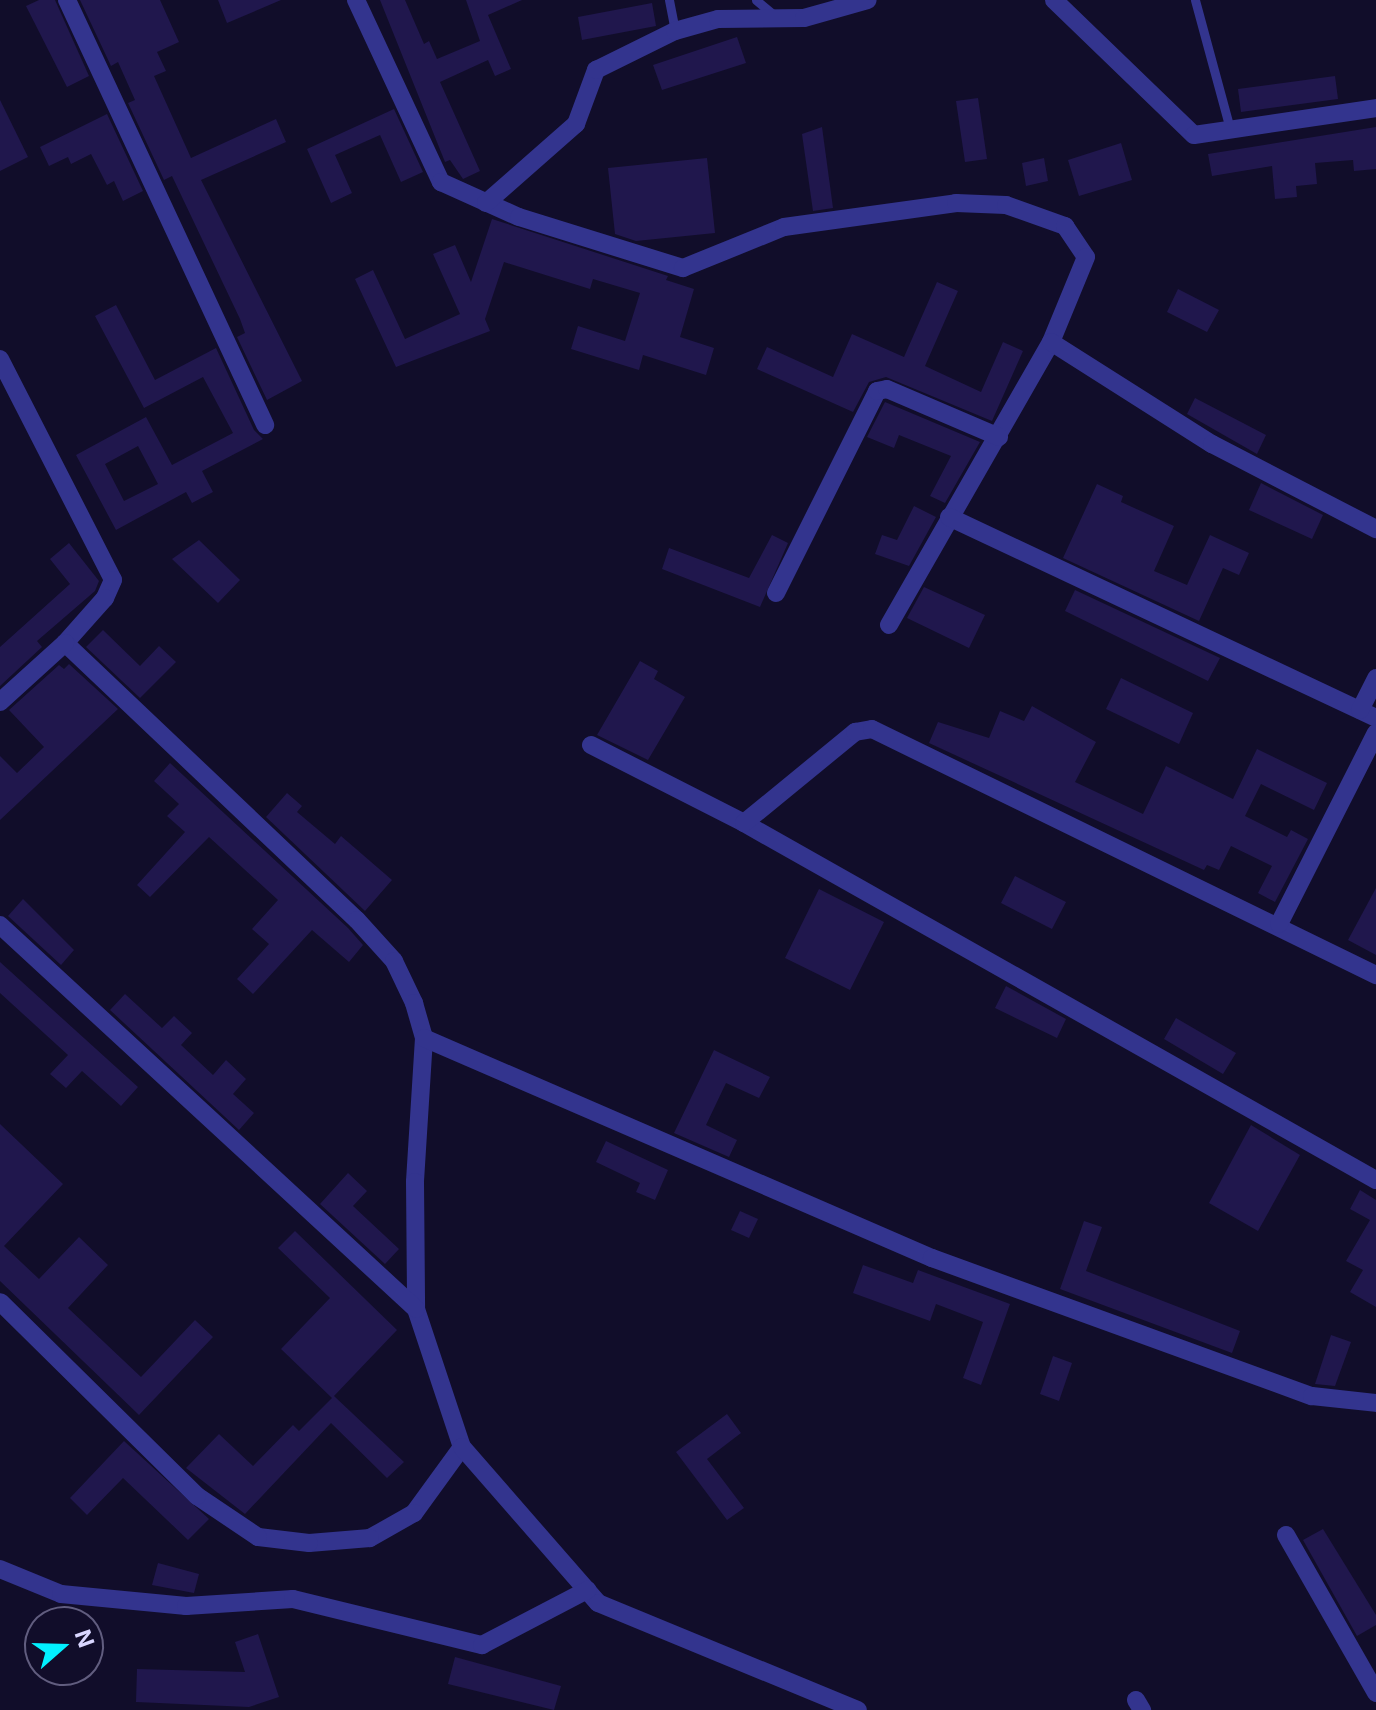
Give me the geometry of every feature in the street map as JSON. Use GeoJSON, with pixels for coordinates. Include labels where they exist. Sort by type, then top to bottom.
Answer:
{"type":"FeatureCollection","features":[{"type":"Feature","properties":{"kind":"street"},"geometry":{"type":"LineString","coordinates":[[67,0],[265,425]]}},
{"type":"Feature","properties":{"kind":"street"},"geometry":{"type":"LineString","coordinates":[[356,0],[441,182],[486,203],[683,268],[784,227],[956,203],[1006,205],[1065,226],[1086,257],[1051,342],[889,625]]}},
{"type":"Feature","properties":{"kind":"street"},"geometry":{"type":"LineString","coordinates":[[486,203],[576,124],[596,70],[675,31],[718,19],[804,18],[868,0]]}},
{"type":"Feature","properties":{"kind":"street"},"geometry":{"type":"LineString","coordinates":[[1054,0],[1194,135],[1376,108]]}},
{"type":"Feature","properties":{"kind":"street"},"geometry":{"type":"LineString","coordinates":[[1051,342],[1212,444],[1376,529]]}},
{"type":"Feature","properties":{"kind":"street"},"geometry":{"type":"LineString","coordinates":[[0,359],[113,580],[105,598],[65,643],[0,702]]}},
{"type":"Feature","properties":{"kind":"street"},"geometry":{"type":"LineString","coordinates":[[776,593],[877,391],[887,389],[999,437]]}},
{"type":"Feature","properties":{"kind":"street"},"geometry":{"type":"LineString","coordinates":[[949,517],[1368,714],[1376,678]]}},
{"type":"Feature","properties":{"kind":"street"},"geometry":{"type":"LineString","coordinates":[[65,643],[385,951],[414,1003],[424,1038],[415,1182],[416,1309],[462,1447],[598,1603],[858,1710]]}},
{"type":"Feature","properties":{"kind":"street"},"geometry":{"type":"LineString","coordinates":[[744,823],[855,732],[872,729],[1279,924],[1376,975]]}},
{"type":"Feature","properties":{"kind":"street"},"geometry":{"type":"LineString","coordinates":[[1279,924],[1376,733]]}},
{"type":"Feature","properties":{"kind":"street"},"geometry":{"type":"LineString","coordinates":[[591,745],[744,823],[1376,1180]]}},
{"type":"Feature","properties":{"kind":"street"},"geometry":{"type":"LineString","coordinates":[[0,925],[416,1309]]}},
{"type":"Feature","properties":{"kind":"street"},"geometry":{"type":"LineString","coordinates":[[424,1038],[932,1258],[1312,1396],[1376,1403]]}},
{"type":"Feature","properties":{"kind":"street"},"geometry":{"type":"LineString","coordinates":[[0,1302],[197,1496],[258,1537],[309,1543],[370,1538],[414,1513],[462,1447]]}},
{"type":"Feature","properties":{"kind":"street"},"geometry":{"type":"LineString","coordinates":[[1286,1535],[1376,1693]]}},
{"type":"Feature","properties":{"kind":"street"},"geometry":{"type":"LineString","coordinates":[[0,1569],[61,1594],[186,1606],[293,1599],[482,1645],[587,1590]]}},
{"type":"Feature","properties":{"kind":"lane"},"geometry":{"type":"LineString","coordinates":[[669,0],[675,31]]}},
{"type":"Feature","properties":{"kind":"lane"},"geometry":{"type":"LineString","coordinates":[[756,0],[777,18]]}},
{"type":"Feature","properties":{"kind":"lane"},"geometry":{"type":"LineString","coordinates":[[1195,0],[1230,129]]}},
{"type":"Feature","properties":{"kind":"building"},"geometry":{"type":"Polygon","coordinates":[[[39,0],[55,0],[89,76],[67,87],[26,6],[39,0]]]}},
{"type":"Feature","properties":{"kind":"building"},"geometry":{"type":"Polygon","coordinates":[[[80,0],[160,0],[179,42],[157,52],[166,71],[154,76],[191,158],[276,119],[286,142],[201,180],[302,381],[267,400],[237,337],[245,333],[240,319],[172,176],[164,180],[128,103],[135,100],[118,62],[111,66],[80,0]]]}},
{"type":"Feature","properties":{"kind":"building"},"geometry":{"type":"Polygon","coordinates":[[[218,0],[281,0],[227,23],[218,0]]]}},
{"type":"Feature","properties":{"kind":"building"},"geometry":{"type":"Polygon","coordinates":[[[380,0],[405,0],[424,44],[429,41],[437,59],[480,41],[466,0],[522,0],[488,15],[511,69],[495,76],[488,60],[440,82],[480,171],[463,179],[450,160],[445,162],[380,0]]]}},
{"type":"Feature","properties":{"kind":"building"},"geometry":{"type":"Polygon","coordinates":[[[652,3],[656,26],[582,40],[578,17],[652,3]]]}},
{"type":"Feature","properties":{"kind":"building"},"geometry":{"type":"Polygon","coordinates":[[[737,37],[746,63],[662,90],[653,65],[737,37]]]}},
{"type":"Feature","properties":{"kind":"building"},"geometry":{"type":"Polygon","coordinates":[[[1335,76],[1338,99],[1241,112],[1238,89],[1335,76]]]}},
{"type":"Feature","properties":{"kind":"building"},"geometry":{"type":"Polygon","coordinates":[[[978,98],[987,159],[965,162],[956,101],[978,98]]]}},
{"type":"Feature","properties":{"kind":"building"},"geometry":{"type":"Polygon","coordinates":[[[0,100],[28,157],[0,171],[0,100]]]}},
{"type":"Feature","properties":{"kind":"building"},"geometry":{"type":"Polygon","coordinates":[[[394,109],[423,172],[401,182],[380,135],[335,155],[352,193],[331,203],[307,149],[394,109]]]}},
{"type":"Feature","properties":{"kind":"building"},"geometry":{"type":"Polygon","coordinates":[[[107,114],[143,191],[123,201],[114,181],[107,185],[91,154],[71,164],[68,157],[49,166],[40,147],[107,114]]]}},
{"type":"Feature","properties":{"kind":"building"},"geometry":{"type":"Polygon","coordinates":[[[822,127],[833,208],[813,211],[802,134],[822,127]]]}},
{"type":"Feature","properties":{"kind":"building"},"geometry":{"type":"Polygon","coordinates":[[[1376,127],[1376,169],[1354,171],[1353,160],[1315,163],[1317,184],[1296,186],[1297,197],[1275,199],[1272,166],[1212,176],[1208,154],[1376,127]]]}},
{"type":"Feature","properties":{"kind":"building"},"geometry":{"type":"Polygon","coordinates":[[[1121,143],[1132,180],[1079,196],[1068,160],[1121,143]]]}},
{"type":"Feature","properties":{"kind":"building"},"geometry":{"type":"Polygon","coordinates":[[[707,158],[715,233],[636,241],[615,234],[608,168],[707,158]]]}},
{"type":"Feature","properties":{"kind":"building"},"geometry":{"type":"Polygon","coordinates":[[[1044,158],[1048,181],[1026,186],[1022,163],[1044,158]]]}},
{"type":"Feature","properties":{"kind":"building"},"geometry":{"type":"Polygon","coordinates":[[[492,219],[668,276],[666,280],[694,289],[680,337],[714,348],[706,375],[643,355],[639,370],[571,349],[578,326],[625,341],[640,293],[593,279],[590,289],[504,262],[485,319],[490,331],[396,367],[355,279],[373,270],[405,339],[460,314],[433,254],[455,245],[471,282],[492,219]]]}},
{"type":"Feature","properties":{"kind":"building"},"geometry":{"type":"Polygon","coordinates":[[[937,282],[958,291],[925,366],[981,392],[1003,342],[1023,351],[992,421],[886,377],[869,382],[853,412],[757,369],[767,347],[833,377],[852,334],[904,357],[937,282]]]}},
{"type":"Feature","properties":{"kind":"building"},"geometry":{"type":"Polygon","coordinates":[[[1178,289],[1219,310],[1207,332],[1167,312],[1178,289]]]}},
{"type":"Feature","properties":{"kind":"building"},"geometry":{"type":"Polygon","coordinates":[[[116,305],[155,380],[216,348],[254,430],[263,439],[202,471],[213,492],[192,503],[186,492],[116,530],[76,455],[146,417],[172,465],[233,433],[203,377],[144,408],[95,316],[116,305]],[[138,446],[105,464],[124,501],[158,484],[138,446]]]}},
{"type":"Feature","properties":{"kind":"building"},"geometry":{"type":"Polygon","coordinates":[[[1195,398],[1266,435],[1257,454],[1187,414],[1195,398]]]}},
{"type":"Feature","properties":{"kind":"building"},"geometry":{"type":"Polygon","coordinates":[[[885,402],[980,442],[945,503],[930,496],[951,456],[899,435],[894,448],[867,437],[885,402]]]}},
{"type":"Feature","properties":{"kind":"building"},"geometry":{"type":"Polygon","coordinates":[[[1261,483],[1323,515],[1312,539],[1249,510],[1261,483]]]}},
{"type":"Feature","properties":{"kind":"building"},"geometry":{"type":"Polygon","coordinates":[[[1097,484],[1123,496],[1121,502],[1174,526],[1154,571],[1187,585],[1210,535],[1249,553],[1239,575],[1223,568],[1199,621],[1063,558],[1097,484]]]}},
{"type":"Feature","properties":{"kind":"building"},"geometry":{"type":"Polygon","coordinates":[[[914,506],[936,517],[909,566],[875,554],[882,535],[897,540],[914,506]]]}},
{"type":"Feature","properties":{"kind":"building"},"geometry":{"type":"Polygon","coordinates":[[[772,535],[788,543],[760,607],[662,569],[669,548],[749,578],[772,535]]]}},
{"type":"Feature","properties":{"kind":"building"},"geometry":{"type":"Polygon","coordinates":[[[199,540],[240,580],[218,603],[172,559],[199,540]]]}},
{"type":"Feature","properties":{"kind":"building"},"geometry":{"type":"Polygon","coordinates":[[[69,543],[99,581],[95,591],[37,641],[42,647],[0,686],[0,647],[70,584],[50,559],[69,543]]]}},
{"type":"Feature","properties":{"kind":"building"},"geometry":{"type":"Polygon","coordinates":[[[924,587],[985,615],[969,648],[907,618],[924,587]]]}},
{"type":"Feature","properties":{"kind":"building"},"geometry":{"type":"Polygon","coordinates":[[[1075,590],[1220,658],[1208,681],[1065,611],[1075,590]]]}},
{"type":"Feature","properties":{"kind":"building"},"geometry":{"type":"Polygon","coordinates":[[[103,630],[140,666],[159,646],[176,662],[140,698],[86,647],[103,630]]]}},
{"type":"Feature","properties":{"kind":"building"},"geometry":{"type":"Polygon","coordinates":[[[640,661],[658,671],[654,679],[685,697],[648,760],[597,735],[640,661]]]}},
{"type":"Feature","properties":{"kind":"building"},"geometry":{"type":"Polygon","coordinates":[[[69,664],[118,709],[0,820],[0,756],[17,773],[44,747],[9,710],[59,665],[64,669],[69,664]]]}},
{"type":"Feature","properties":{"kind":"building"},"geometry":{"type":"Polygon","coordinates":[[[1121,678],[1193,713],[1179,744],[1106,709],[1121,678]]]}},
{"type":"Feature","properties":{"kind":"building"},"geometry":{"type":"Polygon","coordinates":[[[1032,706],[1096,742],[1075,782],[1143,814],[1166,766],[1233,799],[1257,749],[1327,783],[1314,810],[1261,784],[1245,816],[1287,837],[1291,830],[1308,839],[1275,902],[1258,893],[1272,866],[1231,846],[1219,870],[1207,865],[1204,870],[929,743],[938,722],[989,738],[1000,711],[1024,721],[1032,706]]]}},
{"type":"Feature","properties":{"kind":"building"},"geometry":{"type":"Polygon","coordinates":[[[170,763],[348,928],[363,945],[349,962],[312,930],[253,994],[237,979],[269,944],[252,929],[278,900],[209,837],[150,897],[137,885],[185,832],[167,816],[179,804],[154,781],[170,763]]]}},
{"type":"Feature","properties":{"kind":"building"},"geometry":{"type":"Polygon","coordinates":[[[287,793],[302,806],[297,812],[335,844],[341,836],[392,880],[365,911],[266,817],[287,793]]]}},
{"type":"Feature","properties":{"kind":"building"},"geometry":{"type":"Polygon","coordinates":[[[1015,876],[1066,902],[1052,929],[1001,903],[1015,876]]]}},
{"type":"Feature","properties":{"kind":"building"},"geometry":{"type":"Polygon","coordinates":[[[1376,888],[1376,955],[1348,940],[1376,888]]]}},
{"type":"Feature","properties":{"kind":"building"},"geometry":{"type":"Polygon","coordinates":[[[819,889],[884,922],[850,990],[785,958],[819,889]]]}},
{"type":"Feature","properties":{"kind":"building"},"geometry":{"type":"Polygon","coordinates":[[[23,899],[74,950],[61,965],[8,916],[23,899]]]}},
{"type":"Feature","properties":{"kind":"building"},"geometry":{"type":"Polygon","coordinates":[[[0,962],[138,1087],[121,1106],[82,1071],[66,1088],[50,1074],[68,1055],[0,993],[0,962]]]}},
{"type":"Feature","properties":{"kind":"building"},"geometry":{"type":"Polygon","coordinates":[[[1006,986],[1066,1019],[1057,1038],[995,1008],[1006,986]]]}},
{"type":"Feature","properties":{"kind":"building"},"geometry":{"type":"Polygon","coordinates":[[[125,994],[162,1028],[174,1016],[192,1033],[181,1045],[213,1075],[226,1060],[246,1079],[233,1094],[254,1113],[239,1130],[110,1010],[125,994]]]}},
{"type":"Feature","properties":{"kind":"building"},"geometry":{"type":"Polygon","coordinates":[[[1176,1018],[1236,1053],[1223,1074],[1164,1039],[1176,1018]]]}},
{"type":"Feature","properties":{"kind":"building"},"geometry":{"type":"Polygon","coordinates":[[[714,1050],[770,1077],[759,1098],[726,1083],[706,1125],[737,1140],[729,1157],[674,1133],[714,1050]]]}},
{"type":"Feature","properties":{"kind":"building"},"geometry":{"type":"Polygon","coordinates":[[[0,1124],[63,1184],[4,1246],[39,1279],[79,1237],[108,1265],[68,1308],[141,1377],[195,1320],[213,1337],[139,1415],[0,1281],[0,1124]]]}},
{"type":"Feature","properties":{"kind":"building"},"geometry":{"type":"Polygon","coordinates":[[[1251,1125],[1300,1155],[1258,1231],[1209,1203],[1251,1125]]]}},
{"type":"Feature","properties":{"kind":"building"},"geometry":{"type":"Polygon","coordinates":[[[606,1141],[668,1170],[655,1200],[636,1192],[640,1183],[596,1162],[606,1141]]]}},
{"type":"Feature","properties":{"kind":"building"},"geometry":{"type":"Polygon","coordinates":[[[348,1173],[367,1191],[353,1206],[399,1249],[385,1264],[320,1204],[348,1173]]]}},
{"type":"Feature","properties":{"kind":"building"},"geometry":{"type":"Polygon","coordinates":[[[1360,1190],[1376,1200],[1376,1307],[1350,1292],[1363,1270],[1346,1261],[1370,1220],[1350,1209],[1360,1190]]]}},
{"type":"Feature","properties":{"kind":"building"},"geometry":{"type":"Polygon","coordinates":[[[740,1211],[758,1219],[749,1238],[731,1230],[740,1211]]]}},
{"type":"Feature","properties":{"kind":"building"},"geometry":{"type":"Polygon","coordinates":[[[1084,1221],[1102,1227],[1086,1271],[1240,1331],[1232,1353],[1060,1289],[1084,1221]]]}},
{"type":"Feature","properties":{"kind":"building"},"geometry":{"type":"Polygon","coordinates":[[[295,1231],[397,1330],[334,1396],[404,1462],[387,1478],[331,1423],[245,1514],[186,1468],[219,1434],[253,1466],[293,1425],[299,1431],[332,1398],[281,1349],[330,1298],[278,1248],[295,1231]]]}},
{"type":"Feature","properties":{"kind":"building"},"geometry":{"type":"Polygon","coordinates":[[[863,1265],[913,1283],[918,1270],[1010,1304],[981,1385],[963,1378],[983,1322],[936,1304],[930,1321],[853,1293],[863,1265]]]}},
{"type":"Feature","properties":{"kind":"building"},"geometry":{"type":"Polygon","coordinates":[[[1331,1335],[1351,1342],[1335,1386],[1315,1384],[1331,1335]]]}},
{"type":"Feature","properties":{"kind":"building"},"geometry":{"type":"Polygon","coordinates":[[[1053,1356],[1072,1363],[1059,1401],[1040,1394],[1053,1356]]]}},
{"type":"Feature","properties":{"kind":"building"},"geometry":{"type":"Polygon","coordinates":[[[727,1414],[741,1433],[707,1459],[744,1508],[727,1520],[676,1452],[727,1414]]]}},
{"type":"Feature","properties":{"kind":"building"},"geometry":{"type":"Polygon","coordinates":[[[124,1441],[209,1519],[188,1540],[123,1478],[87,1515],[70,1498],[124,1441]]]}},
{"type":"Feature","properties":{"kind":"building"},"geometry":{"type":"Polygon","coordinates":[[[1323,1529],[1376,1615],[1376,1625],[1357,1636],[1303,1540],[1323,1529]]]}},
{"type":"Feature","properties":{"kind":"building"},"geometry":{"type":"Polygon","coordinates":[[[158,1563],[199,1574],[194,1593],[152,1585],[158,1563]]]}},
{"type":"Feature","properties":{"kind":"building"},"geometry":{"type":"Polygon","coordinates":[[[258,1634],[279,1697],[249,1707],[136,1702],[137,1669],[245,1672],[235,1642],[258,1634]]]}},
{"type":"Feature","properties":{"kind":"building"},"geometry":{"type":"Polygon","coordinates":[[[455,1657],[561,1686],[554,1710],[448,1684],[455,1657]]]}}]}
